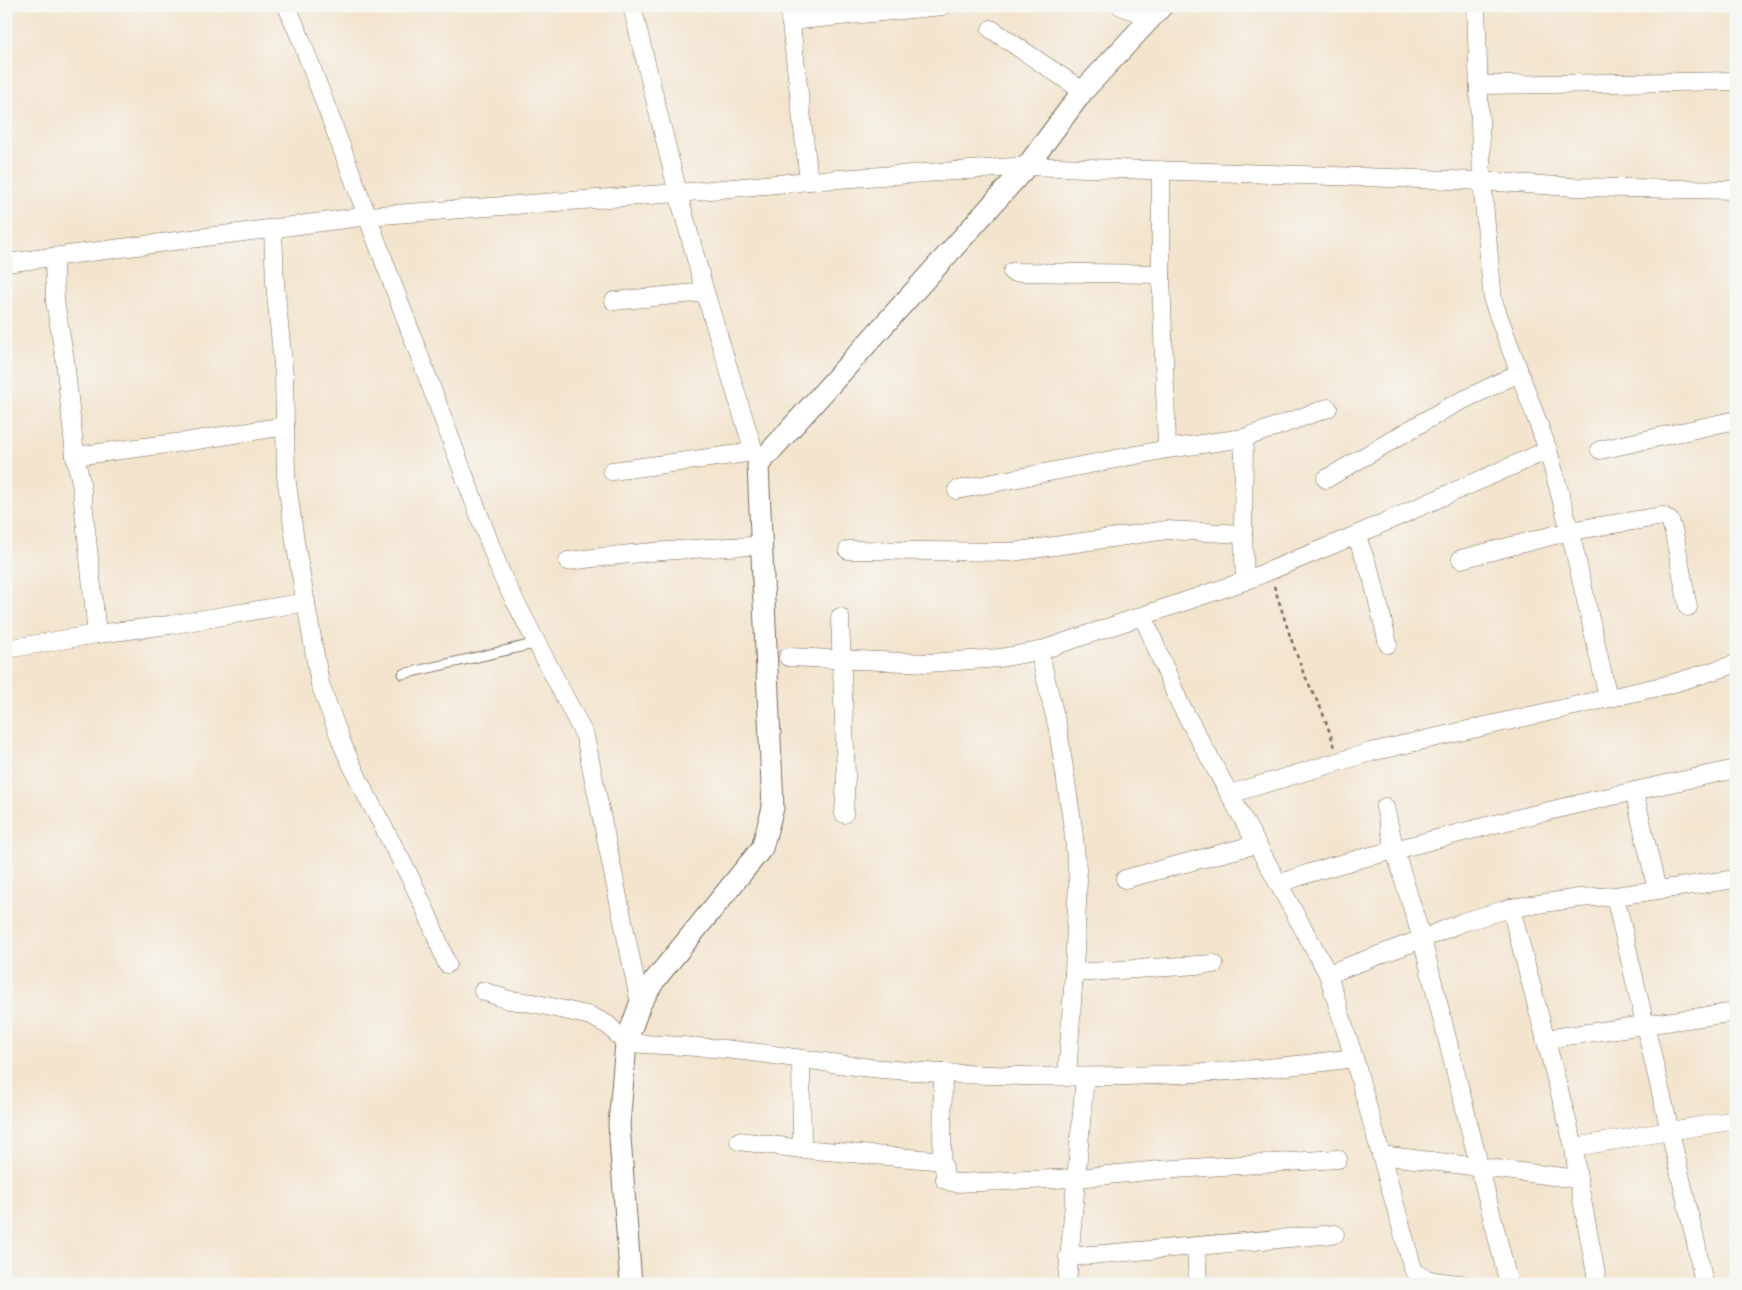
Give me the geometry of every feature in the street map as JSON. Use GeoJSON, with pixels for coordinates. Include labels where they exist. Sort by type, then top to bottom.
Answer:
{"type":"FeatureCollection","features":[{"type":"Feature","properties":{"kind":"street"},"geometry":{"type":"LineString","coordinates":[[287,6],[368,216],[502,576],[585,736],[640,1004]]}},
{"type":"Feature","properties":{"kind":"street"},"geometry":{"type":"LineString","coordinates":[[631,1284],[619,1124],[626,1043],[640,1004],[654,981],[762,848],[773,808],[756,459],[705,292],[678,193],[632,6]]}},
{"type":"Feature","properties":{"kind":"street"},"geometry":{"type":"LineString","coordinates":[[809,181],[790,14],[942,6]]}},
{"type":"Feature","properties":{"kind":"street"},"geometry":{"type":"LineString","coordinates":[[1121,6],[1157,12]]}},
{"type":"Feature","properties":{"kind":"street"},"geometry":{"type":"LineString","coordinates":[[1476,6],[1482,181],[1493,301],[1548,450],[1570,531],[1608,697]]}},
{"type":"Feature","properties":{"kind":"street"},"geometry":{"type":"LineString","coordinates":[[612,471],[756,459],[1027,166],[1083,91],[1157,12]]}},
{"type":"Feature","properties":{"kind":"street"},"geometry":{"type":"LineString","coordinates":[[990,29],[1083,91]]}},
{"type":"Feature","properties":{"kind":"street"},"geometry":{"type":"LineString","coordinates":[[1479,85],[1736,81]]}},
{"type":"Feature","properties":{"kind":"street"},"geometry":{"type":"LineString","coordinates":[[6,263],[368,216],[678,193],[809,181],[1027,166],[1482,181],[1573,187],[1736,190]]}},
{"type":"Feature","properties":{"kind":"street"},"geometry":{"type":"LineString","coordinates":[[1161,170],[1161,274],[1167,449]]}},
{"type":"Feature","properties":{"kind":"street"},"geometry":{"type":"LineString","coordinates":[[273,229],[275,283],[284,375],[286,476],[295,541],[320,684],[343,746],[361,785],[411,879],[447,964]]}},
{"type":"Feature","properties":{"kind":"street"},"geometry":{"type":"LineString","coordinates":[[54,257],[55,300],[75,456],[81,482],[97,634]]}},
{"type":"Feature","properties":{"kind":"street"},"geometry":{"type":"LineString","coordinates":[[1012,272],[1161,274]]}},
{"type":"Feature","properties":{"kind":"street"},"geometry":{"type":"LineString","coordinates":[[614,302],[705,292]]}},
{"type":"Feature","properties":{"kind":"street"},"geometry":{"type":"LineString","coordinates":[[1326,479],[1447,408],[1519,373]]}},
{"type":"Feature","properties":{"kind":"street"},"geometry":{"type":"LineString","coordinates":[[956,490],[1167,449],[1244,438],[1328,408]]}},
{"type":"Feature","properties":{"kind":"street"},"geometry":{"type":"LineString","coordinates":[[1600,450],[1736,420]]}},
{"type":"Feature","properties":{"kind":"street"},"geometry":{"type":"LineString","coordinates":[[75,456],[164,445],[285,426]]}},
{"type":"Feature","properties":{"kind":"street"},"geometry":{"type":"LineString","coordinates":[[1244,438],[1243,534],[1245,581]]}},
{"type":"Feature","properties":{"kind":"street"},"geometry":{"type":"LineString","coordinates":[[788,657],[928,663],[1000,658],[1039,651],[1245,581],[1356,535],[1548,450]]}},
{"type":"Feature","properties":{"kind":"street"},"geometry":{"type":"LineString","coordinates":[[1461,558],[1570,531],[1662,516],[1670,521],[1674,533],[1688,607]]}},
{"type":"Feature","properties":{"kind":"street"},"geometry":{"type":"LineString","coordinates":[[848,550],[1012,552],[1167,530],[1243,534]]}},
{"type":"Feature","properties":{"kind":"street"},"geometry":{"type":"LineString","coordinates":[[1356,535],[1372,577],[1388,644]]}},
{"type":"Feature","properties":{"kind":"street"},"geometry":{"type":"LineString","coordinates":[[568,561],[705,547],[761,546]]}},
{"type":"Feature","properties":{"kind":"street"},"geometry":{"type":"LineString","coordinates":[[6,649],[97,634],[169,625],[306,602]]}},
{"type":"Feature","properties":{"kind":"street"},"geometry":{"type":"LineString","coordinates":[[840,616],[840,659],[846,776],[844,814]]}},
{"type":"Feature","properties":{"kind":"street"},"geometry":{"type":"LineString","coordinates":[[1143,616],[1179,702],[1328,974],[1354,1058],[1413,1269],[1417,1275],[1424,1278],[1461,1284]]}},
{"type":"Feature","properties":{"kind":"street"},"geometry":{"type":"LineString","coordinates":[[1039,651],[1058,730],[1073,828],[1078,879],[1067,1077]]}},
{"type":"Feature","properties":{"kind":"street"},"geometry":{"type":"LineString","coordinates":[[1230,794],[1371,752],[1670,684],[1736,664]]}},
{"type":"Feature","properties":{"kind":"street"},"geometry":{"type":"LineString","coordinates":[[1279,884],[1308,872],[1475,829],[1736,769]]}},
{"type":"Feature","properties":{"kind":"street"},"geometry":{"type":"LineString","coordinates":[[1634,791],[1657,890]]}},
{"type":"Feature","properties":{"kind":"street"},"geometry":{"type":"LineString","coordinates":[[1385,807],[1395,851],[1422,939],[1509,1284]]}},
{"type":"Feature","properties":{"kind":"street"},"geometry":{"type":"LineString","coordinates":[[1125,879],[1257,844]]}},
{"type":"Feature","properties":{"kind":"street"},"geometry":{"type":"LineString","coordinates":[[1328,974],[1463,922],[1512,908],[1579,898],[1735,884]]}},
{"type":"Feature","properties":{"kind":"street"},"geometry":{"type":"LineString","coordinates":[[1615,896],[1704,1284]]}},
{"type":"Feature","properties":{"kind":"street"},"geometry":{"type":"LineString","coordinates":[[1512,908],[1574,1147],[1578,1180],[1598,1284]]}},
{"type":"Feature","properties":{"kind":"street"},"geometry":{"type":"LineString","coordinates":[[1074,973],[1214,964]]}},
{"type":"Feature","properties":{"kind":"street"},"geometry":{"type":"LineString","coordinates":[[483,991],[510,1000],[534,1003],[592,1016],[608,1026],[626,1043],[724,1049],[880,1068],[943,1073],[1130,1077],[1309,1065],[1354,1058]]}},
{"type":"Feature","properties":{"kind":"street"},"geometry":{"type":"LineString","coordinates":[[1545,1039],[1736,1012]]}},
{"type":"Feature","properties":{"kind":"street"},"geometry":{"type":"LineString","coordinates":[[801,1059],[802,1149]]}},
{"type":"Feature","properties":{"kind":"street"},"geometry":{"type":"LineString","coordinates":[[943,1073],[942,1149],[939,1159],[944,1167],[945,1178],[948,1182],[999,1182],[1077,1178],[1159,1170],[1338,1159]]}},
{"type":"Feature","properties":{"kind":"street"},"geometry":{"type":"LineString","coordinates":[[1066,1284],[1085,1077]]}},
{"type":"Feature","properties":{"kind":"street"},"geometry":{"type":"LineString","coordinates":[[1574,1147],[1736,1120]]}},
{"type":"Feature","properties":{"kind":"street"},"geometry":{"type":"LineString","coordinates":[[739,1141],[802,1149],[939,1159]]}},
{"type":"Feature","properties":{"kind":"street"},"geometry":{"type":"LineString","coordinates":[[1381,1155],[1578,1180]]}},
{"type":"Feature","properties":{"kind":"street"},"geometry":{"type":"LineString","coordinates":[[1068,1257],[1335,1234]]}},
{"type":"Feature","properties":{"kind":"street"},"geometry":{"type":"LineString","coordinates":[[1196,1247],[1198,1284]]}},
{"type":"Feature","properties":{"kind":"lane"},"geometry":{"type":"LineString","coordinates":[[402,674],[538,643]]}},
{"type":"Feature","properties":{"kind":"path"},"geometry":{"type":"LineString","coordinates":[[1270,571],[1290,636],[1322,712],[1340,762]]}}]}
